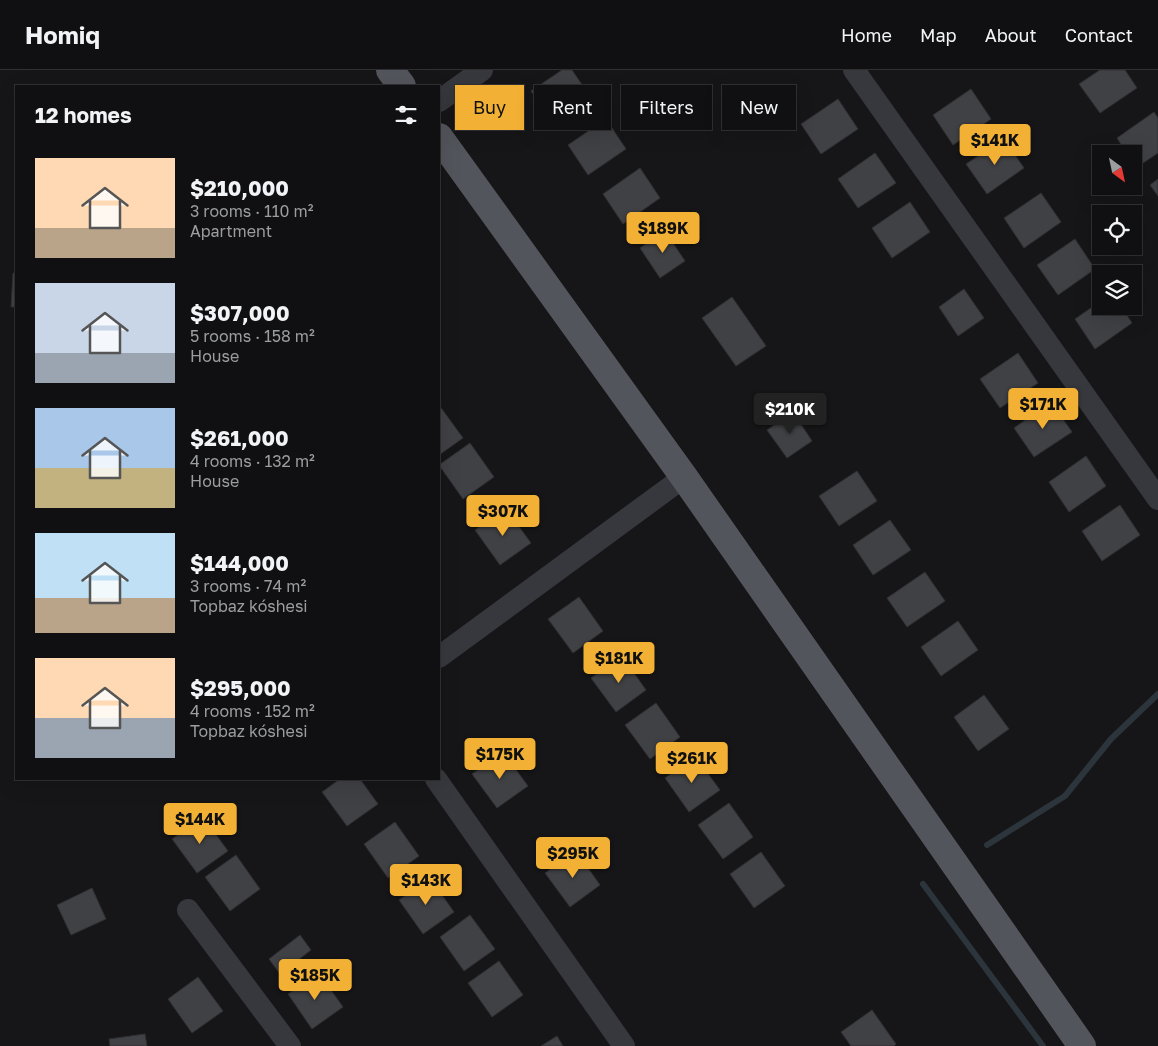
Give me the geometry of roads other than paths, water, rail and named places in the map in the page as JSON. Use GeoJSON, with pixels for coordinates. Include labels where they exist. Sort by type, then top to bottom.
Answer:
{"type":"FeatureCollection","features":[{"type":"Feature","properties":{"kind":"main road"},"geometry":{"type":"LineString","coordinates":[[390,70],[401,85]]}},
{"type":"Feature","properties":{"kind":"main road"},"geometry":{"type":"LineString","coordinates":[[440,138],[684,476],[1082,1046]]}},
{"type":"Feature","properties":{"kind":"street"},"geometry":{"type":"LineString","coordinates":[[440,100],[482,70]]}},
{"type":"Feature","properties":{"kind":"street"},"geometry":{"type":"LineString","coordinates":[[854,70],[1158,500]]}},
{"type":"Feature","properties":{"kind":"street"},"geometry":{"type":"LineString","coordinates":[[440,655],[684,476]]}},
{"type":"Feature","properties":{"kind":"street"},"geometry":{"type":"LineString","coordinates":[[437,780],[624,1046]]}},
{"type":"Feature","properties":{"kind":"street"},"geometry":{"type":"LineString","coordinates":[[188,910],[290,1046]]}},
{"type":"Feature","properties":{"kind":"waterway"},"geometry":{"type":"LineString","coordinates":[[987,845],[1065,796],[1111,739],[1158,694]]}},
{"type":"Feature","properties":{"kind":"waterway"},"geometry":{"type":"LineString","coordinates":[[923,884],[1043,1046]]}}]}
